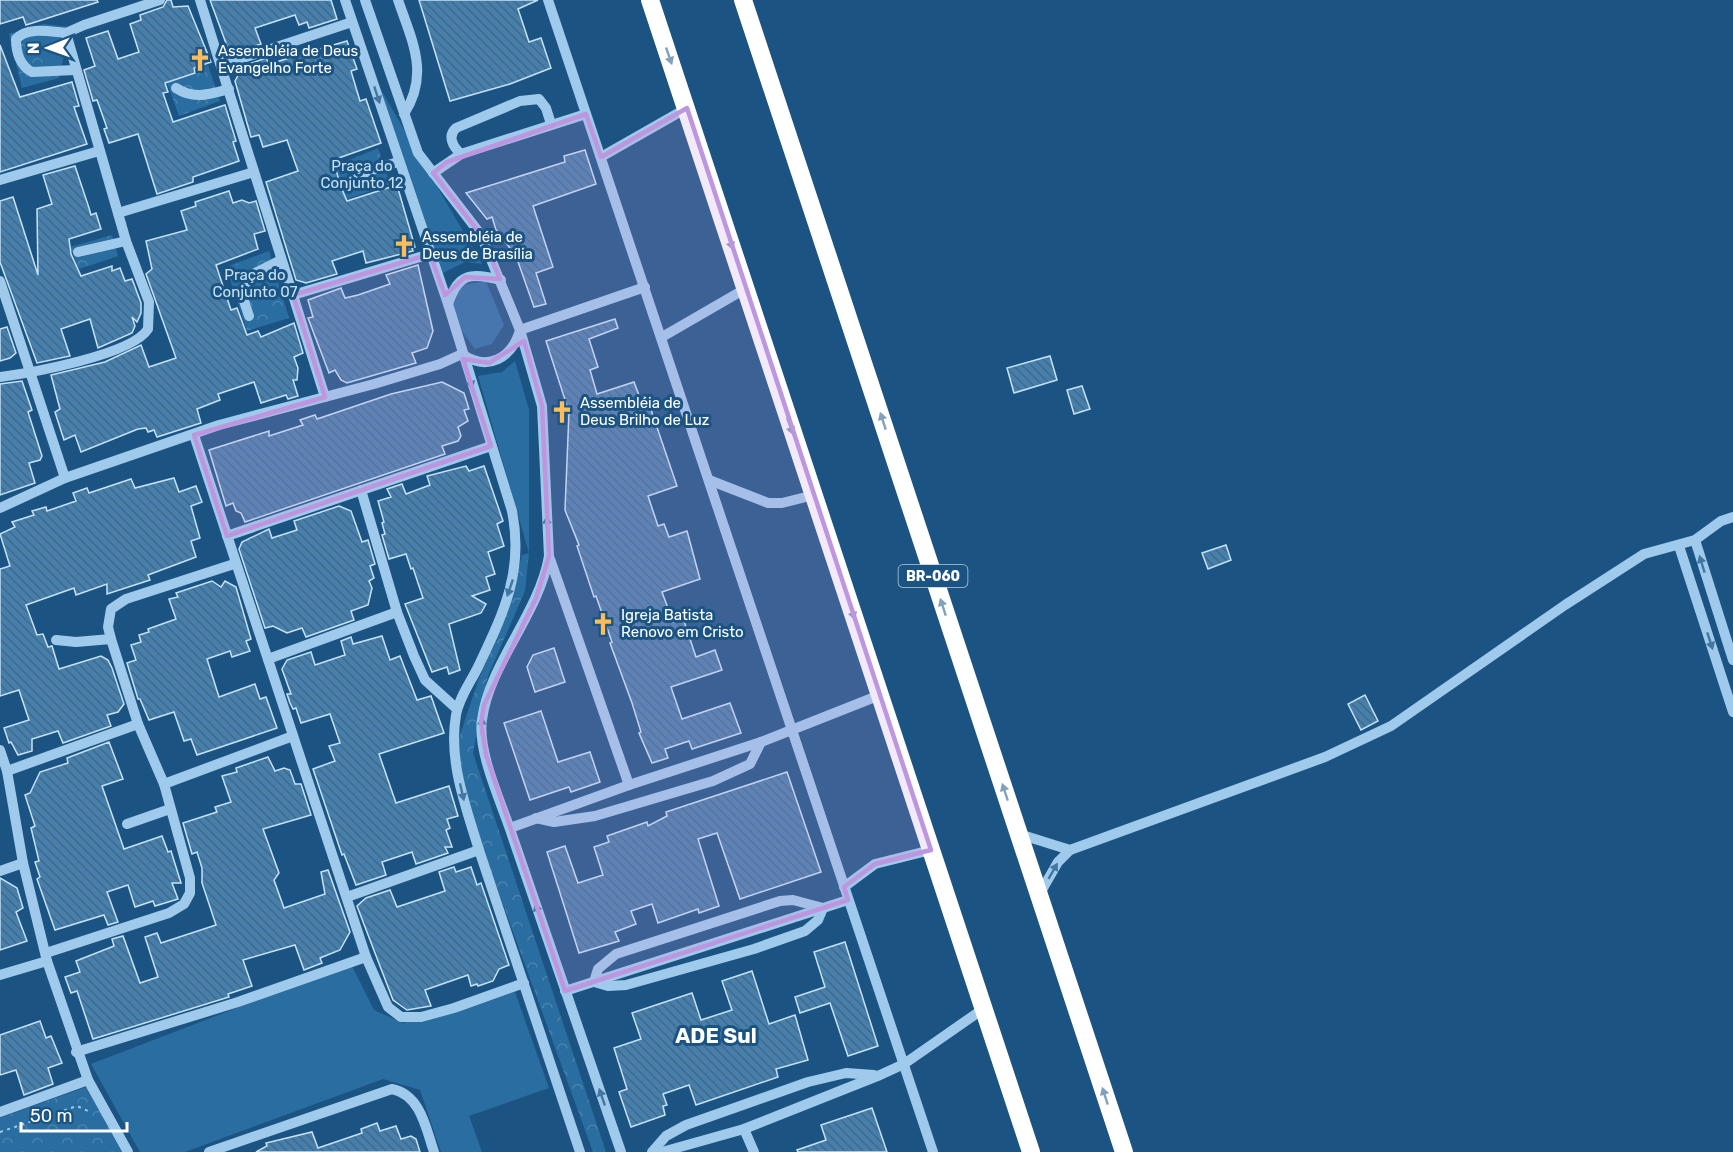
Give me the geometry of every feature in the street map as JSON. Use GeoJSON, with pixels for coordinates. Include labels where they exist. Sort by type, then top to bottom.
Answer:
{"type":"FeatureCollection","features":[{"type":"Feature","properties":{"kind":"highway"},"geometry":{"type":"LineString","coordinates":[[650,0],[1031,1152]]}},
{"type":"Feature","properties":{"kind":"highway","name":"BR-060"},"geometry":{"type":"LineString","coordinates":[[743,0],[1124,1152]]}},
{"type":"Feature","properties":{"kind":"street"},"geometry":{"type":"LineString","coordinates":[[75,70],[32,72],[23,65],[17,51],[16,39],[25,34],[43,31],[66,33],[160,0]]}},
{"type":"Feature","properties":{"kind":"street"},"geometry":{"type":"LineString","coordinates":[[200,0],[325,397]]}},
{"type":"Feature","properties":{"kind":"street"},"geometry":{"type":"LineString","coordinates":[[345,0],[448,304],[490,446],[512,511],[517,535],[516,573],[501,616],[457,709],[453,747],[467,811],[479,850],[580,1152]]}},
{"type":"Feature","properties":{"kind":"street"},"geometry":{"type":"LineString","coordinates":[[365,0],[418,153],[480,235],[501,280],[520,330],[542,406],[549,556],[546,574],[484,705],[481,723],[486,754],[510,828],[621,1152]]}},
{"type":"Feature","properties":{"kind":"street"},"geometry":{"type":"LineString","coordinates":[[398,0],[414,48],[419,76],[414,97],[404,114]]}},
{"type":"Feature","properties":{"kind":"street"},"geometry":{"type":"LineString","coordinates":[[548,0],[933,1152]]}},
{"type":"Feature","properties":{"kind":"street"},"geometry":{"type":"LineString","coordinates":[[222,65],[352,22]]}},
{"type":"Feature","properties":{"kind":"street"},"geometry":{"type":"LineString","coordinates":[[0,377],[70,364],[136,341],[144,336],[150,321],[149,302],[126,241],[66,33]]}},
{"type":"Feature","properties":{"kind":"street"},"geometry":{"type":"LineString","coordinates":[[176,88],[190,96],[229,88]]}},
{"type":"Feature","properties":{"kind":"street"},"geometry":{"type":"LineString","coordinates":[[461,154],[454,146],[452,138],[456,128],[520,101],[539,99],[546,108],[551,124]]}},
{"type":"Feature","properties":{"kind":"street"},"geometry":{"type":"LineString","coordinates":[[601,157],[687,108]]}},
{"type":"Feature","properties":{"kind":"street"},"geometry":{"type":"LineString","coordinates":[[433,173],[461,154],[586,114]]}},
{"type":"Feature","properties":{"kind":"street"},"geometry":{"type":"LineString","coordinates":[[0,180],[99,151]]}},
{"type":"Feature","properties":{"kind":"street"},"geometry":{"type":"LineString","coordinates":[[350,184],[366,172],[398,162]]}},
{"type":"Feature","properties":{"kind":"street"},"geometry":{"type":"LineString","coordinates":[[118,213],[254,172]]}},
{"type":"Feature","properties":{"kind":"street"},"geometry":{"type":"LineString","coordinates":[[78,252],[126,241]]}},
{"type":"Feature","properties":{"kind":"street"},"geometry":{"type":"LineString","coordinates":[[293,295],[430,254]]}},
{"type":"Feature","properties":{"kind":"street"},"geometry":{"type":"LineString","coordinates":[[249,316],[244,301],[247,277],[281,260]]}},
{"type":"Feature","properties":{"kind":"street"},"geometry":{"type":"LineString","coordinates":[[448,304],[456,285],[465,277],[475,275],[501,280]]}},
{"type":"Feature","properties":{"kind":"street"},"geometry":{"type":"LineString","coordinates":[[0,281],[64,478]]}},
{"type":"Feature","properties":{"kind":"street"},"geometry":{"type":"LineString","coordinates":[[520,330],[645,287]]}},
{"type":"Feature","properties":{"kind":"street"},"geometry":{"type":"LineString","coordinates":[[662,337],[745,290]]}},
{"type":"Feature","properties":{"kind":"street"},"geometry":{"type":"LineString","coordinates":[[0,508],[64,478],[246,417],[440,364],[462,354],[483,363],[496,361],[516,344],[520,330]]}},
{"type":"Feature","properties":{"kind":"street"},"geometry":{"type":"LineString","coordinates":[[194,435],[234,564],[268,659],[366,957],[388,1007],[401,1017],[421,1017],[524,983]]}},
{"type":"Feature","properties":{"kind":"street"},"geometry":{"type":"LineString","coordinates":[[227,536],[490,446]]}},
{"type":"Feature","properties":{"kind":"street"},"geometry":{"type":"LineString","coordinates":[[709,480],[768,503],[782,503],[814,495]]}},
{"type":"Feature","properties":{"kind":"street"},"geometry":{"type":"LineString","coordinates":[[361,490],[397,612],[425,680],[457,709]]}},
{"type":"Feature","properties":{"kind":"street"},"geometry":{"type":"LineString","coordinates":[[1039,895],[1058,862],[1070,850],[1325,757],[1391,726],[1565,605],[1644,554],[1695,540],[1721,521],[1733,517]]}},
{"type":"Feature","properties":{"kind":"street"},"geometry":{"type":"LineString","coordinates":[[1695,540],[1733,660]]}},
{"type":"Feature","properties":{"kind":"street"},"geometry":{"type":"LineString","coordinates":[[1679,546],[1699,607],[1727,676],[1733,712]]}},
{"type":"Feature","properties":{"kind":"street"},"geometry":{"type":"LineString","coordinates":[[549,556],[629,785]]}},
{"type":"Feature","properties":{"kind":"street"},"geometry":{"type":"LineString","coordinates":[[0,975],[170,913],[184,904],[190,893],[190,878],[164,784],[138,724],[111,639],[108,619],[111,609],[117,603],[234,564]]}},
{"type":"Feature","properties":{"kind":"street"},"geometry":{"type":"LineString","coordinates":[[1699,607],[1714,602]]}},
{"type":"Feature","properties":{"kind":"street"},"geometry":{"type":"LineString","coordinates":[[268,659],[397,612]]}},
{"type":"Feature","properties":{"kind":"street"},"geometry":{"type":"LineString","coordinates":[[56,640],[76,642],[111,639]]}},
{"type":"Feature","properties":{"kind":"street"},"geometry":{"type":"LineString","coordinates":[[510,828],[629,785],[762,742],[880,695]]}},
{"type":"Feature","properties":{"kind":"street"},"geometry":{"type":"LineString","coordinates":[[7,771],[138,724]]}},
{"type":"Feature","properties":{"kind":"street"},"geometry":{"type":"LineString","coordinates":[[164,784],[293,736]]}},
{"type":"Feature","properties":{"kind":"street"},"geometry":{"type":"LineString","coordinates":[[536,818],[554,822],[594,816],[713,781],[743,769],[755,757],[762,742]]}},
{"type":"Feature","properties":{"kind":"street"},"geometry":{"type":"LineString","coordinates":[[1,754],[7,771],[23,863],[46,957],[76,1052],[88,1080],[128,1152]]}},
{"type":"Feature","properties":{"kind":"street"},"geometry":{"type":"LineString","coordinates":[[127,825],[170,809]]}},
{"type":"Feature","properties":{"kind":"street"},"geometry":{"type":"LineString","coordinates":[[1018,834],[1070,850]]}},
{"type":"Feature","properties":{"kind":"street"},"geometry":{"type":"LineString","coordinates":[[347,897],[479,850]]}},
{"type":"Feature","properties":{"kind":"street"},"geometry":{"type":"LineString","coordinates":[[844,888],[875,864],[931,850]]}},
{"type":"Feature","properties":{"kind":"street"},"geometry":{"type":"LineString","coordinates":[[0,871],[23,863]]}},
{"type":"Feature","properties":{"kind":"street"},"geometry":{"type":"LineString","coordinates":[[594,982],[598,969],[616,954],[688,930],[780,901],[793,900],[823,908]]}},
{"type":"Feature","properties":{"kind":"street"},"geometry":{"type":"LineString","coordinates":[[565,991],[848,900]]}},
{"type":"Feature","properties":{"kind":"street"},"geometry":{"type":"LineString","coordinates":[[594,982],[608,986],[626,985],[754,949],[805,931],[818,920],[823,908]]}},
{"type":"Feature","properties":{"kind":"street"},"geometry":{"type":"LineString","coordinates":[[76,1052],[238,1002],[366,957]]}},
{"type":"Feature","properties":{"kind":"street"},"geometry":{"type":"LineString","coordinates":[[662,1152],[744,1129],[880,1075],[904,1064],[983,1009]]}},
{"type":"Feature","properties":{"kind":"street"},"geometry":{"type":"LineString","coordinates":[[652,1152],[666,1136],[686,1125],[808,1082],[846,1074],[880,1075]]}},
{"type":"Feature","properties":{"kind":"street"},"geometry":{"type":"LineString","coordinates":[[0,1112],[88,1080]]}},
{"type":"Feature","properties":{"kind":"street"},"geometry":{"type":"LineString","coordinates":[[209,1152],[393,1089],[401,1091],[416,1104],[434,1152]]}},
{"type":"Feature","properties":{"kind":"street"},"geometry":{"type":"LineString","coordinates":[[744,1129],[754,1152]]}},
{"type":"Feature","properties":{"kind":"path"},"geometry":{"type":"LineString","coordinates":[[0,1132],[77,1106],[88,1109],[100,1126],[110,1121]]}},
{"type":"Feature","properties":{"kind":"highlighted area"},"geometry":{"type":"Polygon","coordinates":[[[687,108],[931,850],[875,864],[844,887],[848,900],[565,991],[486,755],[481,723],[484,705],[536,598],[549,556],[542,406],[524,341],[489,363],[463,359],[491,446],[227,536],[194,435],[325,397],[293,295],[430,254],[445,295],[465,277],[500,279],[481,235],[433,173],[447,162],[586,114],[601,157],[687,108]]]}},
{"type":"Feature","properties":{"kind":"green space"},"geometry":{"type":"Polygon","coordinates":[[[44,24],[70,27],[59,78],[22,88],[9,34],[44,24]]]}},
{"type":"Feature","properties":{"kind":"green space"},"geometry":{"type":"Polygon","coordinates":[[[208,65],[220,101],[179,116],[165,77],[208,65]]]}},
{"type":"Feature","properties":{"kind":"green space"},"geometry":{"type":"Polygon","coordinates":[[[380,88],[482,264],[465,262],[443,273],[380,88]]]}},
{"type":"Feature","properties":{"kind":"green space","name":"Praça do Conjunto 12"},"geometry":{"type":"Polygon","coordinates":[[[378,148],[390,184],[345,200],[335,166],[378,148]]]}},
{"type":"Feature","properties":{"kind":"green space"},"geometry":{"type":"Polygon","coordinates":[[[112,235],[118,256],[79,269],[70,247],[112,235]]]}},
{"type":"Feature","properties":{"kind":"green space","name":"Praça do Conjunto 07"},"geometry":{"type":"Polygon","coordinates":[[[269,251],[289,318],[247,331],[226,267],[269,251]]]}},
{"type":"Feature","properties":{"kind":"green space"},"geometry":{"type":"Polygon","coordinates":[[[486,281],[504,325],[492,344],[475,349],[458,326],[453,300],[462,285],[486,281]]]}},
{"type":"Feature","properties":{"kind":"green space"},"geometry":{"type":"Polygon","coordinates":[[[515,361],[529,410],[529,553],[478,376],[502,372],[515,361]]]}},
{"type":"Feature","properties":{"kind":"green space"},"geometry":{"type":"Polygon","coordinates":[[[529,553],[525,591],[488,676],[473,753],[606,1152],[593,1152],[472,819],[456,747],[478,681],[508,611],[522,555],[529,553]]]}},
{"type":"Feature","properties":{"kind":"green space"},"geometry":{"type":"Polygon","coordinates":[[[351,964],[374,1010],[403,1023],[515,992],[549,1088],[469,1116],[482,1152],[441,1152],[420,1090],[383,1079],[185,1152],[140,1152],[91,1064],[351,964]]]}},
{"type":"Feature","properties":{"kind":"green space"},"geometry":{"type":"Polygon","coordinates":[[[86,1087],[124,1152],[0,1152],[0,1118],[86,1087]]]}},
{"type":"Feature","properties":{"kind":"building"},"geometry":{"type":"Polygon","coordinates":[[[0,0],[97,0],[98,2],[26,25],[23,17],[0,24],[0,0]]]}},
{"type":"Feature","properties":{"kind":"building"},"geometry":{"type":"Polygon","coordinates":[[[167,0],[171,0],[173,7],[188,6],[211,62],[194,68],[195,73],[165,83],[168,92],[163,93],[173,122],[225,105],[236,141],[233,142],[239,161],[193,177],[193,182],[157,194],[138,134],[109,143],[104,129],[107,128],[97,100],[93,101],[84,70],[95,66],[86,38],[108,31],[118,59],[139,52],[130,24],[141,20],[140,15],[163,7],[167,0]]]}},
{"type":"Feature","properties":{"kind":"building"},"geometry":{"type":"Polygon","coordinates":[[[210,0],[331,0],[337,19],[309,28],[307,22],[299,25],[295,15],[255,28],[261,44],[230,54],[210,0]]]}},
{"type":"Feature","properties":{"kind":"building"},"geometry":{"type":"Polygon","coordinates":[[[419,0],[538,0],[518,9],[529,42],[541,38],[551,68],[510,84],[450,101],[419,0]]]}},
{"type":"Feature","properties":{"kind":"building"},"geometry":{"type":"Polygon","coordinates":[[[347,41],[357,69],[351,71],[360,101],[366,99],[381,143],[333,160],[341,187],[347,201],[397,185],[415,247],[412,248],[413,251],[366,263],[363,251],[332,261],[337,274],[306,283],[296,280],[266,182],[298,171],[287,140],[263,147],[259,135],[251,137],[235,81],[243,66],[266,58],[269,64],[347,41]]]}},
{"type":"Feature","properties":{"kind":"building"},"geometry":{"type":"Polygon","coordinates":[[[0,45],[20,97],[72,82],[79,106],[74,107],[87,144],[0,172],[0,45]]]}},
{"type":"Feature","properties":{"kind":"building"},"geometry":{"type":"Polygon","coordinates":[[[585,150],[596,184],[533,206],[553,267],[536,273],[546,304],[534,307],[516,256],[496,230],[492,217],[487,219],[466,193],[565,162],[564,156],[585,150]]]}},
{"type":"Feature","properties":{"kind":"building"},"geometry":{"type":"Polygon","coordinates":[[[75,166],[91,215],[96,213],[101,229],[69,239],[71,254],[81,276],[112,266],[112,271],[120,268],[125,281],[132,279],[141,303],[141,313],[137,322],[132,317],[135,326],[132,333],[98,348],[90,319],[61,329],[70,356],[37,363],[0,262],[0,201],[13,197],[38,275],[37,209],[52,204],[43,175],[75,166]]]}},
{"type":"Feature","properties":{"kind":"building"},"geometry":{"type":"Polygon","coordinates":[[[229,191],[233,203],[242,200],[249,203],[256,201],[265,231],[254,234],[258,249],[216,265],[231,310],[237,308],[247,335],[258,331],[261,337],[294,323],[303,353],[294,357],[298,368],[297,380],[293,380],[298,396],[288,399],[286,395],[261,403],[254,382],[218,394],[220,400],[197,409],[201,423],[157,437],[154,430],[148,432],[146,428],[138,429],[81,452],[75,435],[64,440],[55,412],[60,409],[51,375],[105,362],[141,345],[149,367],[176,358],[146,274],[152,269],[146,241],[187,230],[181,211],[196,206],[195,202],[229,191]]]}},
{"type":"Feature","properties":{"kind":"building"},"geometry":{"type":"Polygon","coordinates":[[[418,265],[433,331],[427,348],[412,353],[416,363],[347,383],[341,380],[335,370],[329,373],[308,318],[313,317],[308,300],[341,288],[345,298],[358,295],[390,284],[386,275],[418,265]]]}},
{"type":"Feature","properties":{"kind":"building"},"geometry":{"type":"Polygon","coordinates":[[[615,319],[618,328],[589,339],[598,367],[590,370],[597,394],[634,382],[640,398],[646,395],[677,486],[648,496],[658,526],[664,524],[669,537],[687,531],[700,579],[662,592],[673,622],[683,618],[696,657],[715,650],[722,670],[671,687],[682,719],[730,703],[741,733],[692,749],[689,741],[665,749],[668,758],[652,763],[639,733],[641,732],[632,703],[610,643],[612,642],[596,596],[594,597],[577,546],[579,545],[565,510],[569,412],[546,341],[615,319]]]}},
{"type":"Feature","properties":{"kind":"building"},"geometry":{"type":"Polygon","coordinates":[[[7,327],[16,353],[0,361],[0,329],[7,327]]]}},
{"type":"Feature","properties":{"kind":"building"},"geometry":{"type":"Polygon","coordinates":[[[1050,356],[1057,380],[1014,393],[1007,368],[1050,356]]]}},
{"type":"Feature","properties":{"kind":"building"},"geometry":{"type":"Polygon","coordinates":[[[22,381],[32,410],[28,412],[42,456],[40,460],[29,463],[35,483],[0,495],[0,384],[22,381]]]}},
{"type":"Feature","properties":{"kind":"building"},"geometry":{"type":"Polygon","coordinates":[[[442,382],[464,393],[469,409],[464,410],[468,421],[458,427],[461,436],[458,441],[442,446],[445,454],[245,522],[233,503],[226,506],[209,450],[269,431],[269,436],[303,425],[300,420],[315,415],[317,419],[391,394],[442,382]]]}},
{"type":"Feature","properties":{"kind":"building"},"geometry":{"type":"Polygon","coordinates":[[[1082,386],[1090,409],[1074,414],[1067,390],[1082,386]]]}},
{"type":"Feature","properties":{"kind":"building"},"geometry":{"type":"Polygon","coordinates":[[[466,466],[469,471],[484,466],[503,521],[497,524],[504,546],[488,552],[495,574],[486,577],[490,590],[472,596],[486,604],[481,613],[449,624],[460,670],[449,674],[447,667],[432,672],[405,604],[423,598],[406,554],[389,559],[382,535],[385,534],[382,523],[384,522],[378,501],[391,497],[387,489],[402,484],[406,494],[430,485],[427,476],[466,466]]]}},
{"type":"Feature","properties":{"kind":"building"},"geometry":{"type":"Polygon","coordinates":[[[174,478],[179,492],[196,486],[202,502],[191,506],[200,538],[191,541],[196,557],[148,575],[150,580],[107,594],[107,584],[76,595],[74,588],[26,605],[37,635],[43,634],[48,647],[52,646],[59,669],[101,656],[108,660],[112,668],[124,704],[118,712],[107,715],[111,726],[63,743],[58,731],[32,739],[32,751],[18,755],[11,742],[9,743],[4,728],[29,720],[19,690],[0,696],[0,569],[10,566],[0,534],[15,527],[12,522],[34,515],[32,511],[46,507],[47,511],[76,501],[73,493],[87,488],[89,493],[131,479],[135,488],[174,478]]]}},
{"type":"Feature","properties":{"kind":"building"},"geometry":{"type":"Polygon","coordinates":[[[339,506],[351,511],[362,542],[368,540],[375,564],[370,566],[374,578],[369,581],[372,588],[368,605],[351,611],[354,620],[306,637],[302,628],[287,633],[273,626],[265,628],[239,549],[242,542],[269,529],[272,538],[297,530],[294,521],[339,506]]]}},
{"type":"Feature","properties":{"kind":"building"},"geometry":{"type":"Polygon","coordinates":[[[1226,545],[1231,560],[1208,569],[1202,553],[1226,545]]]}},
{"type":"Feature","properties":{"kind":"building"},"geometry":{"type":"Polygon","coordinates":[[[212,581],[221,587],[225,581],[236,587],[251,639],[246,641],[250,651],[232,657],[230,651],[207,659],[219,697],[255,684],[260,699],[266,697],[277,728],[197,755],[191,739],[184,741],[174,712],[149,720],[138,699],[127,663],[136,660],[131,645],[141,642],[139,635],[149,632],[148,629],[176,619],[169,599],[178,597],[176,593],[212,581]]]}},
{"type":"Feature","properties":{"kind":"building"},"geometry":{"type":"Polygon","coordinates":[[[382,636],[390,660],[400,656],[417,700],[431,696],[444,733],[379,754],[396,803],[449,786],[458,816],[447,819],[450,828],[446,830],[452,847],[445,847],[448,853],[416,864],[412,852],[382,862],[386,875],[356,885],[344,854],[342,855],[313,769],[335,761],[329,746],[340,743],[330,714],[301,723],[296,708],[293,709],[290,703],[287,694],[291,694],[282,669],[287,660],[311,652],[315,665],[345,655],[341,641],[351,637],[353,644],[382,636]]]}},
{"type":"Feature","properties":{"kind":"building"},"geometry":{"type":"Polygon","coordinates":[[[554,648],[565,682],[535,692],[527,667],[533,655],[554,648]]]}},
{"type":"Feature","properties":{"kind":"building"},"geometry":{"type":"Polygon","coordinates":[[[1365,695],[1378,721],[1361,730],[1348,704],[1365,695]]]}},
{"type":"Feature","properties":{"kind":"building"},"geometry":{"type":"Polygon","coordinates":[[[541,711],[558,762],[590,752],[600,782],[571,792],[569,787],[530,800],[504,723],[541,711]]]}},
{"type":"Feature","properties":{"kind":"building"},"geometry":{"type":"Polygon","coordinates":[[[109,742],[123,779],[102,786],[124,849],[162,836],[168,852],[171,851],[181,883],[172,883],[178,899],[155,906],[153,901],[135,907],[128,885],[107,892],[118,922],[108,925],[104,915],[55,930],[37,879],[40,877],[35,862],[39,861],[31,828],[35,826],[25,795],[30,793],[40,772],[68,763],[67,758],[109,742]]]}},
{"type":"Feature","properties":{"kind":"building"},"geometry":{"type":"Polygon","coordinates":[[[268,757],[275,771],[284,768],[290,770],[295,784],[301,784],[311,815],[263,829],[279,873],[274,880],[284,908],[325,894],[321,872],[328,870],[350,932],[340,950],[320,958],[322,963],[304,970],[295,945],[243,960],[252,986],[228,994],[229,997],[93,1039],[77,991],[71,993],[65,977],[80,972],[76,961],[114,946],[112,939],[123,936],[140,983],[158,977],[145,937],[157,933],[161,943],[216,925],[202,883],[202,868],[197,852],[192,854],[183,823],[217,812],[215,807],[231,802],[222,776],[237,772],[236,768],[268,757]]]}},
{"type":"Feature","properties":{"kind":"building"},"geometry":{"type":"Polygon","coordinates":[[[787,772],[821,872],[740,899],[717,833],[698,839],[719,906],[699,913],[698,909],[658,923],[652,904],[631,911],[636,924],[615,932],[619,941],[579,953],[547,852],[565,846],[578,883],[603,875],[594,847],[609,842],[607,836],[647,822],[648,826],[667,816],[666,812],[787,772]]]}},
{"type":"Feature","properties":{"kind":"building"},"geometry":{"type":"Polygon","coordinates":[[[454,867],[456,872],[471,867],[477,885],[481,883],[509,965],[499,969],[493,981],[478,986],[477,984],[471,986],[468,975],[425,990],[431,1006],[407,1010],[393,1000],[357,906],[366,898],[390,890],[397,907],[445,891],[439,872],[454,867]]]}},
{"type":"Feature","properties":{"kind":"building"},"geometry":{"type":"Polygon","coordinates":[[[0,878],[17,888],[23,908],[16,912],[27,941],[0,950],[0,878]]]}},
{"type":"Feature","properties":{"kind":"building"},"geometry":{"type":"Polygon","coordinates":[[[845,942],[878,1046],[848,1056],[830,1003],[800,1013],[795,997],[825,987],[814,952],[845,942]]]}},
{"type":"Feature","properties":{"kind":"building"},"geometry":{"type":"Polygon","coordinates":[[[752,971],[769,1024],[795,1015],[808,1060],[776,1069],[778,1077],[696,1105],[689,1085],[663,1094],[667,1105],[663,1106],[665,1115],[631,1127],[619,1092],[627,1089],[614,1048],[641,1039],[632,1013],[692,993],[701,1020],[732,1010],[722,981],[752,971]]]}},
{"type":"Feature","properties":{"kind":"building"},"geometry":{"type":"Polygon","coordinates":[[[40,1021],[46,1038],[51,1036],[62,1063],[48,1068],[53,1084],[24,1095],[16,1070],[0,1075],[0,1035],[40,1021]]]}},
{"type":"Feature","properties":{"kind":"building"},"geometry":{"type":"Polygon","coordinates":[[[872,1108],[887,1152],[798,1152],[797,1150],[826,1140],[821,1125],[872,1108]]]}},
{"type":"Feature","properties":{"kind":"building"},"geometry":{"type":"Polygon","coordinates":[[[377,1123],[380,1131],[396,1126],[401,1139],[411,1136],[416,1139],[420,1152],[256,1152],[267,1146],[266,1143],[312,1132],[318,1148],[362,1133],[361,1129],[377,1123]]]}},
{"type":"Feature","properties":{"kind":"place","name":"Assembléia de Deus Evangelho Forte"},"geometry":{"type":"Point","coordinates":[200,60]}},
{"type":"Feature","properties":{"kind":"place","name":"Assembléia de Deus de Brasília"},"geometry":{"type":"Point","coordinates":[404,246]}},
{"type":"Feature","properties":{"kind":"place","name":"Assembléia de Deus Brilho de Luz"},"geometry":{"type":"Point","coordinates":[562,412]}},
{"type":"Feature","properties":{"kind":"place","name":"Igreja Batista Renovo em Cristo"},"geometry":{"type":"Point","coordinates":[603,624]}},
{"type":"Feature","properties":{"kind":"district","name":"ADE Sul"},"geometry":{"type":"Point","coordinates":[716,1035]}}]}
